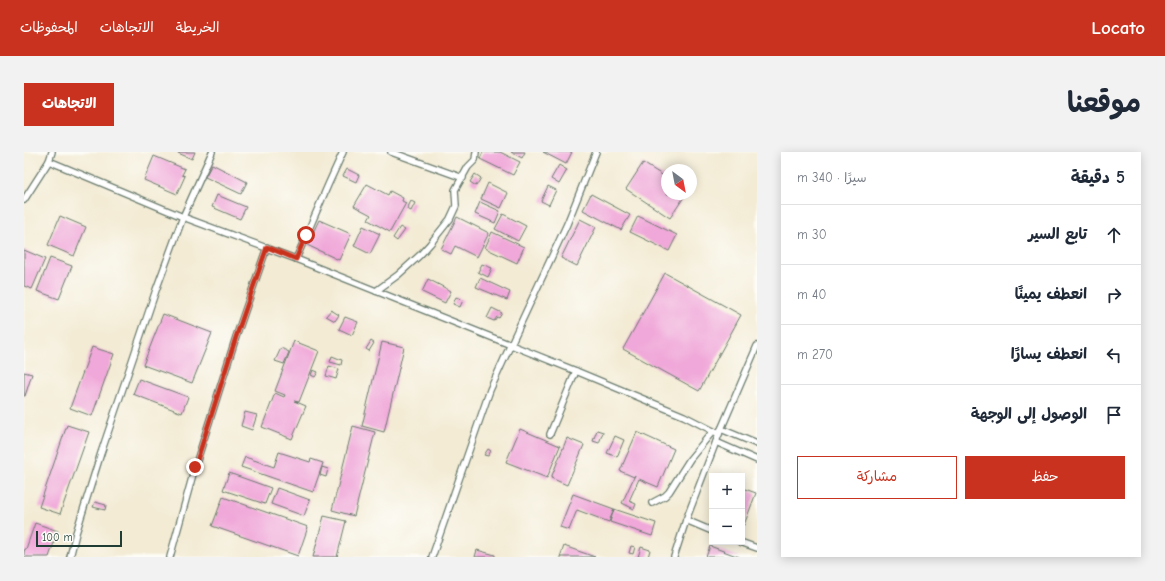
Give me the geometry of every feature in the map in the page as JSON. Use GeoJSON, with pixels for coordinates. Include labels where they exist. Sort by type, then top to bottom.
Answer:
{"type":"FeatureCollection","features":[{"type":"Feature","properties":{"kind":"street"},"geometry":{"type":"LineString","coordinates":[[24,200],[49,161],[52,152]]}},
{"type":"Feature","properties":{"kind":"street"},"geometry":{"type":"LineString","coordinates":[[70,557],[115,408],[156,290],[183,217],[212,152]]}},
{"type":"Feature","properties":{"kind":"street"},"geometry":{"type":"LineString","coordinates":[[296,259],[343,152]]}},
{"type":"Feature","properties":{"kind":"street"},"geometry":{"type":"LineString","coordinates":[[391,152],[462,178]]}},
{"type":"Feature","properties":{"kind":"street"},"geometry":{"type":"LineString","coordinates":[[376,291],[398,275],[420,255],[450,219],[456,206],[455,190],[468,168],[475,160],[476,152]]}},
{"type":"Feature","properties":{"kind":"street"},"geometry":{"type":"LineString","coordinates":[[432,557],[490,390],[567,224],[596,152]]}},
{"type":"Feature","properties":{"kind":"street"},"geometry":{"type":"LineString","coordinates":[[49,161],[183,217],[267,247],[511,344],[684,416],[713,431],[757,444]]}},
{"type":"Feature","properties":{"kind":"street"},"geometry":{"type":"LineString","coordinates":[[170,557],[195,467],[236,337],[267,247]]}},
{"type":"Feature","properties":{"kind":"street"},"geometry":{"type":"LineString","coordinates":[[674,557],[686,520],[716,442],[757,346]]}},
{"type":"Feature","properties":{"kind":"street"},"geometry":{"type":"LineString","coordinates":[[550,434],[576,371]]}},
{"type":"Feature","properties":{"kind":"street"},"geometry":{"type":"LineString","coordinates":[[652,503],[669,492],[690,460],[713,431]]}},
{"type":"Feature","properties":{"kind":"street"},"geometry":{"type":"LineString","coordinates":[[716,442],[757,460]]}},
{"type":"Feature","properties":{"kind":"street"},"geometry":{"type":"LineString","coordinates":[[686,520],[709,530]]}},
{"type":"Feature","properties":{"kind":"street"},"geometry":{"type":"LineString","coordinates":[[745,544],[757,548]]}},
{"type":"Feature","properties":{"kind":"building"},"geometry":{"type":"Polygon","coordinates":[[[178,152],[195,152],[192,159],[178,152]]]}},
{"type":"Feature","properties":{"kind":"building"},"geometry":{"type":"Polygon","coordinates":[[[483,152],[500,152],[520,162],[513,175],[480,159],[483,152]]]}},
{"type":"Feature","properties":{"kind":"building"},"geometry":{"type":"Polygon","coordinates":[[[511,152],[525,152],[522,158],[511,152]]]}},
{"type":"Feature","properties":{"kind":"building"},"geometry":{"type":"Polygon","coordinates":[[[543,152],[572,152],[566,164],[543,152]]]}},
{"type":"Feature","properties":{"kind":"building"},"geometry":{"type":"Polygon","coordinates":[[[154,156],[185,169],[182,175],[185,176],[177,194],[144,180],[154,156]]]}},
{"type":"Feature","properties":{"kind":"building"},"geometry":{"type":"Polygon","coordinates":[[[643,163],[661,174],[661,200],[682,200],[670,218],[626,189],[643,163]]]}},
{"type":"Feature","properties":{"kind":"building"},"geometry":{"type":"Polygon","coordinates":[[[212,164],[247,182],[241,194],[205,177],[212,164]]]}},
{"type":"Feature","properties":{"kind":"building"},"geometry":{"type":"Polygon","coordinates":[[[559,165],[567,170],[559,184],[551,179],[559,165]]]}},
{"type":"Feature","properties":{"kind":"building"},"geometry":{"type":"Polygon","coordinates":[[[347,169],[359,175],[356,182],[343,176],[347,169]]]}},
{"type":"Feature","properties":{"kind":"building"},"geometry":{"type":"Polygon","coordinates":[[[475,174],[481,178],[476,186],[470,182],[475,174]]]}},
{"type":"Feature","properties":{"kind":"building"},"geometry":{"type":"Polygon","coordinates":[[[488,183],[508,193],[501,208],[481,199],[488,183]]]}},
{"type":"Feature","properties":{"kind":"building"},"geometry":{"type":"Polygon","coordinates":[[[367,184],[388,195],[390,191],[403,198],[402,201],[406,203],[390,232],[368,220],[371,215],[354,206],[367,184]]]}},
{"type":"Feature","properties":{"kind":"building"},"geometry":{"type":"Polygon","coordinates":[[[548,186],[556,190],[549,205],[541,201],[548,186]]]}},
{"type":"Feature","properties":{"kind":"building"},"geometry":{"type":"Polygon","coordinates":[[[591,194],[630,215],[621,230],[583,210],[591,194]]]}},
{"type":"Feature","properties":{"kind":"building"},"geometry":{"type":"Polygon","coordinates":[[[217,195],[246,207],[240,219],[212,207],[217,195]]]}},
{"type":"Feature","properties":{"kind":"building"},"geometry":{"type":"Polygon","coordinates":[[[411,201],[415,203],[411,211],[407,209],[411,201]]]}},
{"type":"Feature","properties":{"kind":"building"},"geometry":{"type":"Polygon","coordinates":[[[480,202],[500,211],[495,223],[475,214],[480,202]]]}},
{"type":"Feature","properties":{"kind":"building"},"geometry":{"type":"Polygon","coordinates":[[[503,214],[526,226],[518,241],[495,229],[503,214]]]}},
{"type":"Feature","properties":{"kind":"building"},"geometry":{"type":"Polygon","coordinates":[[[60,216],[86,227],[74,256],[48,245],[60,216]]]}},
{"type":"Feature","properties":{"kind":"building"},"geometry":{"type":"Polygon","coordinates":[[[638,216],[677,235],[669,251],[630,232],[638,216]]]}},
{"type":"Feature","properties":{"kind":"building"},"geometry":{"type":"Polygon","coordinates":[[[457,217],[489,233],[477,257],[455,246],[451,254],[441,249],[457,217]]]}},
{"type":"Feature","properties":{"kind":"building"},"geometry":{"type":"Polygon","coordinates":[[[580,219],[596,227],[577,266],[561,258],[580,219]]]}},
{"type":"Feature","properties":{"kind":"building"},"geometry":{"type":"Polygon","coordinates":[[[319,220],[351,234],[339,260],[307,245],[319,220]]]}},
{"type":"Feature","properties":{"kind":"building"},"geometry":{"type":"Polygon","coordinates":[[[363,226],[380,234],[370,254],[354,246],[363,226]]]}},
{"type":"Feature","properties":{"kind":"building"},"geometry":{"type":"Polygon","coordinates":[[[400,227],[405,230],[397,241],[393,238],[400,227]]]}},
{"type":"Feature","properties":{"kind":"building"},"geometry":{"type":"Polygon","coordinates":[[[492,232],[524,247],[517,263],[485,248],[492,232]]]}},
{"type":"Feature","properties":{"kind":"building"},"geometry":{"type":"Polygon","coordinates":[[[24,250],[45,259],[32,289],[24,286],[24,250]]]}},
{"type":"Feature","properties":{"kind":"building"},"geometry":{"type":"Polygon","coordinates":[[[50,258],[72,266],[59,299],[37,291],[50,258]]]}},
{"type":"Feature","properties":{"kind":"building"},"geometry":{"type":"Polygon","coordinates":[[[482,264],[492,268],[488,277],[478,272],[482,264]]]}},
{"type":"Feature","properties":{"kind":"building"},"geometry":{"type":"Polygon","coordinates":[[[665,273],[741,315],[699,391],[623,349],[665,273]]]}},
{"type":"Feature","properties":{"kind":"building"},"geometry":{"type":"Polygon","coordinates":[[[480,278],[510,292],[507,300],[476,287],[480,278]]]}},
{"type":"Feature","properties":{"kind":"building"},"geometry":{"type":"Polygon","coordinates":[[[428,279],[451,291],[445,303],[422,292],[428,279]]]}},
{"type":"Feature","properties":{"kind":"building"},"geometry":{"type":"Polygon","coordinates":[[[456,297],[463,300],[460,307],[453,304],[456,297]]]}},
{"type":"Feature","properties":{"kind":"building"},"geometry":{"type":"Polygon","coordinates":[[[492,308],[502,313],[499,318],[497,317],[494,321],[487,318],[492,308]]]}},
{"type":"Feature","properties":{"kind":"building"},"geometry":{"type":"Polygon","coordinates":[[[331,310],[339,315],[335,321],[326,316],[331,310]]]}},
{"type":"Feature","properties":{"kind":"building"},"geometry":{"type":"Polygon","coordinates":[[[163,314],[212,333],[192,383],[143,365],[163,314]]]}},
{"type":"Feature","properties":{"kind":"building"},"geometry":{"type":"Polygon","coordinates":[[[345,317],[358,322],[352,335],[339,329],[345,317]]]}},
{"type":"Feature","properties":{"kind":"building"},"geometry":{"type":"Polygon","coordinates":[[[294,341],[319,351],[299,402],[294,401],[306,406],[292,439],[262,427],[275,393],[284,397],[285,395],[275,391],[294,341]]]}},
{"type":"Feature","properties":{"kind":"building"},"geometry":{"type":"Polygon","coordinates":[[[371,341],[374,343],[369,351],[366,349],[371,341]]]}},
{"type":"Feature","properties":{"kind":"building"},"geometry":{"type":"Polygon","coordinates":[[[382,342],[404,347],[384,432],[362,426],[382,342]]]}},
{"type":"Feature","properties":{"kind":"building"},"geometry":{"type":"Polygon","coordinates":[[[92,347],[114,354],[92,416],[70,408],[92,347]]]}},
{"type":"Feature","properties":{"kind":"building"},"geometry":{"type":"Polygon","coordinates":[[[281,348],[289,352],[284,364],[275,361],[281,348]]]}},
{"type":"Feature","properties":{"kind":"building"},"geometry":{"type":"Polygon","coordinates":[[[332,356],[342,360],[341,365],[330,362],[332,356]]]}},
{"type":"Feature","properties":{"kind":"building"},"geometry":{"type":"Polygon","coordinates":[[[329,366],[339,369],[336,379],[326,376],[329,366]]]}},
{"type":"Feature","properties":{"kind":"building"},"geometry":{"type":"Polygon","coordinates":[[[313,370],[318,372],[315,377],[311,375],[313,370]]]}},
{"type":"Feature","properties":{"kind":"building"},"geometry":{"type":"Polygon","coordinates":[[[24,372],[32,374],[25,396],[24,396],[24,372]]]}},
{"type":"Feature","properties":{"kind":"building"},"geometry":{"type":"Polygon","coordinates":[[[139,379],[188,397],[182,413],[133,394],[139,379]]]}},
{"type":"Feature","properties":{"kind":"building"},"geometry":{"type":"Polygon","coordinates":[[[245,412],[257,415],[252,430],[241,426],[245,412]]]}},
{"type":"Feature","properties":{"kind":"building"},"geometry":{"type":"Polygon","coordinates":[[[67,425],[89,432],[60,514],[39,507],[67,425]]]}},
{"type":"Feature","properties":{"kind":"building"},"geometry":{"type":"Polygon","coordinates":[[[353,426],[375,432],[354,516],[332,510],[353,426]]]}},
{"type":"Feature","properties":{"kind":"building"},"geometry":{"type":"Polygon","coordinates":[[[520,429],[560,446],[547,478],[506,462],[520,429]]]}},
{"type":"Feature","properties":{"kind":"building"},"geometry":{"type":"Polygon","coordinates":[[[597,430],[603,432],[599,443],[593,441],[597,430]]]}},
{"type":"Feature","properties":{"kind":"building"},"geometry":{"type":"Polygon","coordinates":[[[637,432],[674,449],[658,487],[639,479],[629,501],[636,504],[634,509],[622,503],[635,475],[634,477],[620,471],[637,432]]]}},
{"type":"Feature","properties":{"kind":"building"},"geometry":{"type":"Polygon","coordinates":[[[615,436],[624,440],[617,457],[607,453],[615,436]]]}},
{"type":"Feature","properties":{"kind":"building"},"geometry":{"type":"Polygon","coordinates":[[[567,438],[584,445],[567,485],[551,478],[567,438]]]}},
{"type":"Feature","properties":{"kind":"building"},"geometry":{"type":"Polygon","coordinates":[[[488,449],[491,451],[488,456],[484,455],[488,449]]]}},
{"type":"Feature","properties":{"kind":"building"},"geometry":{"type":"Polygon","coordinates":[[[279,452],[310,462],[311,459],[323,463],[313,492],[241,467],[245,457],[274,467],[279,452]]]}},
{"type":"Feature","properties":{"kind":"building"},"geometry":{"type":"Polygon","coordinates":[[[322,467],[328,469],[326,477],[320,475],[322,467]]]}},
{"type":"Feature","properties":{"kind":"building"},"geometry":{"type":"Polygon","coordinates":[[[229,473],[271,488],[265,504],[223,490],[229,473]]]}},
{"type":"Feature","properties":{"kind":"building"},"geometry":{"type":"Polygon","coordinates":[[[277,488],[310,500],[304,516],[271,504],[277,488]]]}},
{"type":"Feature","properties":{"kind":"building"},"geometry":{"type":"Polygon","coordinates":[[[745,489],[756,493],[745,522],[745,489]]]}},
{"type":"Feature","properties":{"kind":"building"},"geometry":{"type":"Polygon","coordinates":[[[573,494],[614,509],[609,522],[577,510],[569,530],[560,527],[573,494]]]}},
{"type":"Feature","properties":{"kind":"building"},"geometry":{"type":"Polygon","coordinates":[[[223,497],[308,527],[298,556],[212,526],[223,497]]]}},
{"type":"Feature","properties":{"kind":"building"},"geometry":{"type":"Polygon","coordinates":[[[95,502],[106,505],[105,510],[93,507],[95,502]]]}},
{"type":"Feature","properties":{"kind":"building"},"geometry":{"type":"Polygon","coordinates":[[[614,509],[656,523],[652,536],[610,522],[614,509]]]}},
{"type":"Feature","properties":{"kind":"building"},"geometry":{"type":"Polygon","coordinates":[[[324,516],[346,521],[337,557],[313,557],[324,516]]]}},
{"type":"Feature","properties":{"kind":"building"},"geometry":{"type":"Polygon","coordinates":[[[35,523],[58,531],[49,557],[24,557],[24,552],[35,523]]]}},
{"type":"Feature","properties":{"kind":"building"},"geometry":{"type":"Polygon","coordinates":[[[564,546],[595,557],[560,557],[564,546]]]}},
{"type":"Feature","properties":{"kind":"building"},"geometry":{"type":"Polygon","coordinates":[[[631,546],[635,547],[633,554],[629,553],[631,546]]]}},
{"type":"Feature","properties":{"kind":"building"},"geometry":{"type":"Polygon","coordinates":[[[710,546],[739,557],[706,557],[710,546]]]}},
{"type":"Feature","properties":{"kind":"building"},"geometry":{"type":"Polygon","coordinates":[[[641,547],[650,550],[648,557],[638,557],[641,547]]]}},
{"type":"Feature","properties":{"kind":"building"},"geometry":{"type":"Polygon","coordinates":[[[477,550],[495,555],[495,557],[475,557],[477,550]]]}},
{"type":"Feature","properties":{"kind":"route"},"geometry":{"type":"LineString","coordinates":[[195,467],[236,337],[267,247],[296,259],[306,235]]}}]}
